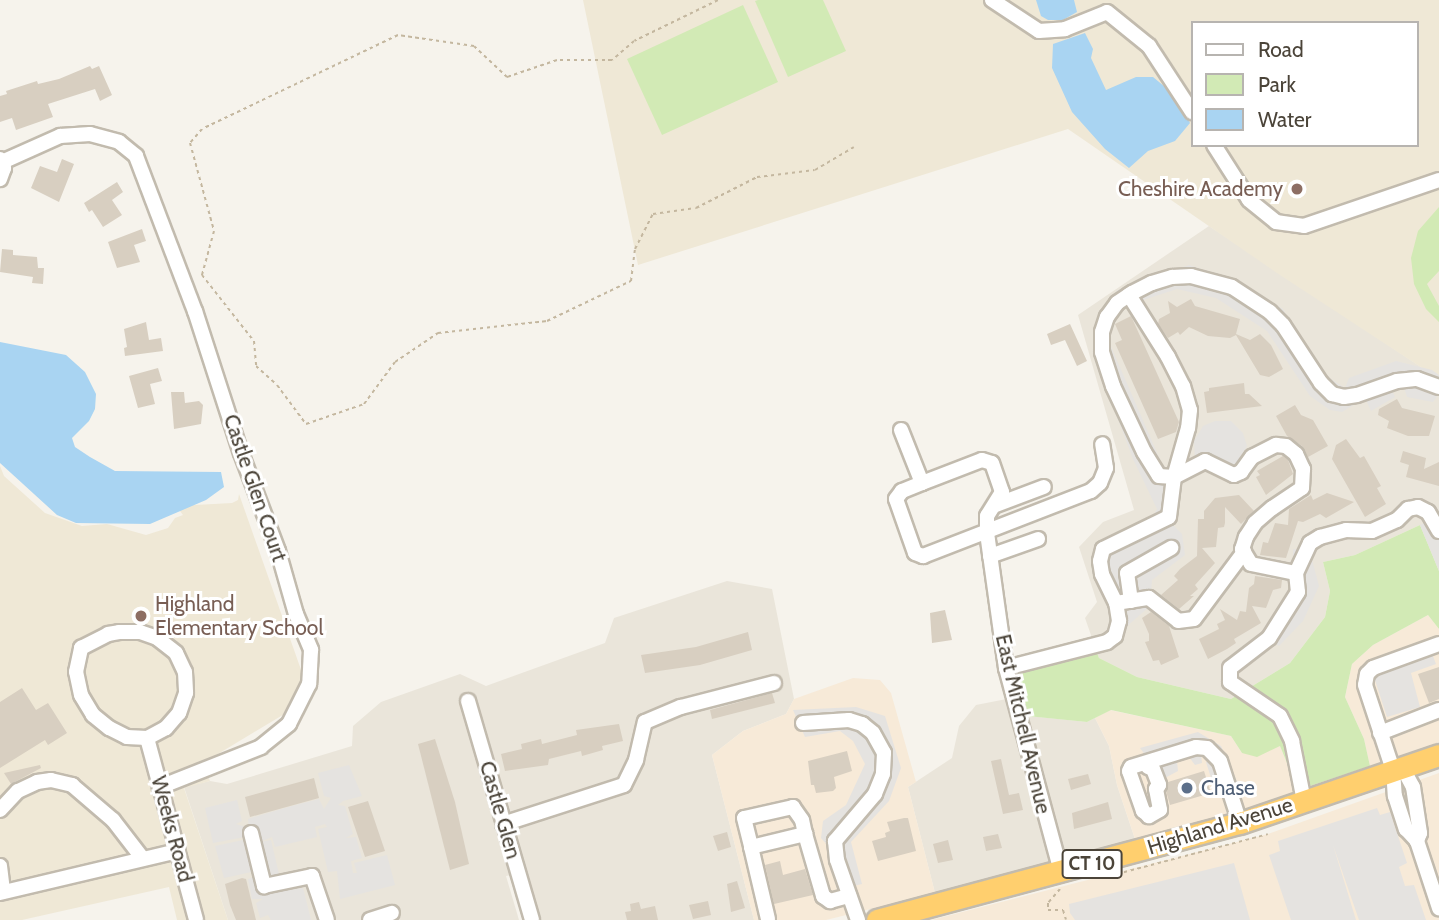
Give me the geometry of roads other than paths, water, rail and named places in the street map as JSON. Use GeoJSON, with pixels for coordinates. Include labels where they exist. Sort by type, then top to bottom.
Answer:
{"type":"FeatureCollection","features":[{"type":"Feature","properties":{"kind":"highway","name":"Highland Avenue"},"geometry":{"type":"LineString","coordinates":[[877,920],[1061,880],[1439,755]]}},
{"type":"Feature","properties":{"kind":"street"},"geometry":{"type":"LineString","coordinates":[[992,0],[1039,31],[1065,29],[1104,6],[1149,46],[1190,110]]}},
{"type":"Feature","properties":{"kind":"street","name":"Castle Glen Court"},"geometry":{"type":"LineString","coordinates":[[1,160],[60,136],[90,134],[119,142],[136,156],[195,311],[241,453],[278,551],[296,614],[311,650],[309,684],[289,724],[261,747],[160,787]]}},
{"type":"Feature","properties":{"kind":"street"},"geometry":{"type":"LineString","coordinates":[[1215,147],[1249,200],[1276,222],[1304,226],[1439,180]]}},
{"type":"Feature","properties":{"kind":"street"},"geometry":{"type":"LineString","coordinates":[[0,179],[1,160]]}},
{"type":"Feature","properties":{"kind":"street"},"geometry":{"type":"LineString","coordinates":[[1124,602],[1149,598],[1178,621],[1194,619],[1244,552],[1246,537],[1255,523],[1302,488],[1305,477],[1296,454],[1286,446],[1276,445],[1252,457],[1241,472],[1234,475],[1205,461],[1174,477],[1159,476],[1144,452],[1113,386],[1102,352],[1102,332],[1107,317],[1117,303],[1129,295],[1172,277],[1191,276],[1210,280],[1232,287],[1270,312],[1283,325],[1321,383],[1332,394],[1344,397],[1357,395],[1402,380],[1417,379],[1439,387]]}},
{"type":"Feature","properties":{"kind":"street"},"geometry":{"type":"LineString","coordinates":[[1124,602],[1102,574],[1100,561],[1103,550],[1112,542],[1169,517],[1174,477],[1190,420],[1188,400],[1168,356],[1129,295]]}},
{"type":"Feature","properties":{"kind":"street"},"geometry":{"type":"LineString","coordinates":[[901,430],[922,483]]}},
{"type":"Feature","properties":{"kind":"street"},"geometry":{"type":"LineString","coordinates":[[987,533],[987,516],[1002,492],[992,463],[982,460],[902,491],[897,499],[915,553],[923,556],[987,533],[1091,491],[1100,483],[1106,468],[1102,444]]}},
{"type":"Feature","properties":{"kind":"street"},"geometry":{"type":"LineString","coordinates":[[996,505],[1044,487]]}},
{"type":"Feature","properties":{"kind":"street"},"geometry":{"type":"LineString","coordinates":[[1304,801],[1292,741],[1280,716],[1230,682],[1230,668],[1269,638],[1298,592],[1296,573],[1310,543],[1320,537],[1346,530],[1372,531],[1397,520],[1408,509],[1418,507],[1428,512],[1439,531]]}},
{"type":"Feature","properties":{"kind":"street","name":"East Mitchell Avenue"},"geometry":{"type":"LineString","coordinates":[[987,533],[1006,668],[1061,880]]}},
{"type":"Feature","properties":{"kind":"street"},"geometry":{"type":"LineString","coordinates":[[990,556],[1038,540]]}},
{"type":"Feature","properties":{"kind":"street"},"geometry":{"type":"LineString","coordinates":[[1006,668],[1107,642],[1115,636],[1124,602],[1127,573],[1171,548]]}},
{"type":"Feature","properties":{"kind":"street"},"geometry":{"type":"LineString","coordinates":[[1244,552],[1251,564],[1296,573]]}},
{"type":"Feature","properties":{"kind":"street"},"geometry":{"type":"LineString","coordinates":[[140,632],[157,638],[176,653],[185,672],[186,693],[183,703],[179,713],[166,728],[147,737],[127,737],[93,715],[81,695],[76,672],[81,648],[108,634],[140,632]]}},
{"type":"Feature","properties":{"kind":"street"},"geometry":{"type":"LineString","coordinates":[[1439,644],[1373,668],[1367,674],[1364,685],[1393,770],[1395,796],[1406,829],[1433,867],[1439,908]]}},
{"type":"Feature","properties":{"kind":"street"},"geometry":{"type":"LineString","coordinates":[[503,824],[624,785],[636,760],[645,722],[681,707],[774,683]]}},
{"type":"Feature","properties":{"kind":"street","name":"Castle Glen"},"geometry":{"type":"LineString","coordinates":[[468,701],[532,920]]}},
{"type":"Feature","properties":{"kind":"street"},"geometry":{"type":"LineString","coordinates":[[1380,733],[1439,710]]}},
{"type":"Feature","properties":{"kind":"street"},"geometry":{"type":"LineString","coordinates":[[803,723],[849,720],[862,724],[873,733],[884,753],[883,774],[875,794],[835,841],[836,860],[858,920]]}},
{"type":"Feature","properties":{"kind":"street","name":"Weeks Road"},"geometry":{"type":"LineString","coordinates":[[147,737],[196,920]]}},
{"type":"Feature","properties":{"kind":"street"},"geometry":{"type":"LineString","coordinates":[[1148,764],[1153,769],[1159,785],[1156,789],[1160,810],[1149,816],[1143,811],[1129,771],[1136,764],[1148,764],[1196,747],[1206,748],[1220,761],[1240,823]]}},
{"type":"Feature","properties":{"kind":"street"},"geometry":{"type":"LineString","coordinates":[[1393,770],[1406,774],[1413,787],[1420,833],[1417,841]]}},
{"type":"Feature","properties":{"kind":"street"},"geometry":{"type":"LineString","coordinates":[[0,810],[19,791],[37,782],[51,780],[72,785],[113,820],[143,859]]}},
{"type":"Feature","properties":{"kind":"street"},"geometry":{"type":"LineString","coordinates":[[768,920],[744,818],[793,807],[802,820],[823,896],[830,901],[849,896]]}},
{"type":"Feature","properties":{"kind":"street"},"geometry":{"type":"LineString","coordinates":[[251,833],[264,886],[312,876],[327,920]]}},
{"type":"Feature","properties":{"kind":"street"},"geometry":{"type":"LineString","coordinates":[[751,847],[805,834]]}},
{"type":"Feature","properties":{"kind":"street"},"geometry":{"type":"LineString","coordinates":[[0,866],[2,893],[178,851]]}},
{"type":"Feature","properties":{"kind":"street"},"geometry":{"type":"LineString","coordinates":[[370,920],[392,913]]}},
{"type":"Feature","properties":{"kind":"water"},"geometry":{"type":"Polygon","coordinates":[[[1036,0],[1074,0],[1077,12],[1063,20],[1048,20],[1041,16],[1036,0]]]}},
{"type":"Feature","properties":{"kind":"water"},"geometry":{"type":"Polygon","coordinates":[[[1085,33],[1093,49],[1091,58],[1106,90],[1136,77],[1153,77],[1176,96],[1190,123],[1175,141],[1148,151],[1129,168],[1105,149],[1072,112],[1052,68],[1053,44],[1085,33]]]}},
{"type":"Feature","properties":{"kind":"water"},"geometry":{"type":"Polygon","coordinates":[[[0,342],[66,355],[85,372],[96,394],[95,409],[89,421],[72,438],[75,447],[90,457],[115,471],[221,472],[224,487],[206,500],[150,524],[76,523],[57,515],[0,463],[0,342]]]}},
{"type":"Feature","properties":{"kind":"place","name":"Cheshire Academy"},"geometry":{"type":"Point","coordinates":[1297,189]}},
{"type":"Feature","properties":{"kind":"place","name":"Highland Elementary School"},"geometry":{"type":"Point","coordinates":[141,616]}},
{"type":"Feature","properties":{"kind":"place","name":"Chase"},"geometry":{"type":"Point","coordinates":[1187,788]}}]}
